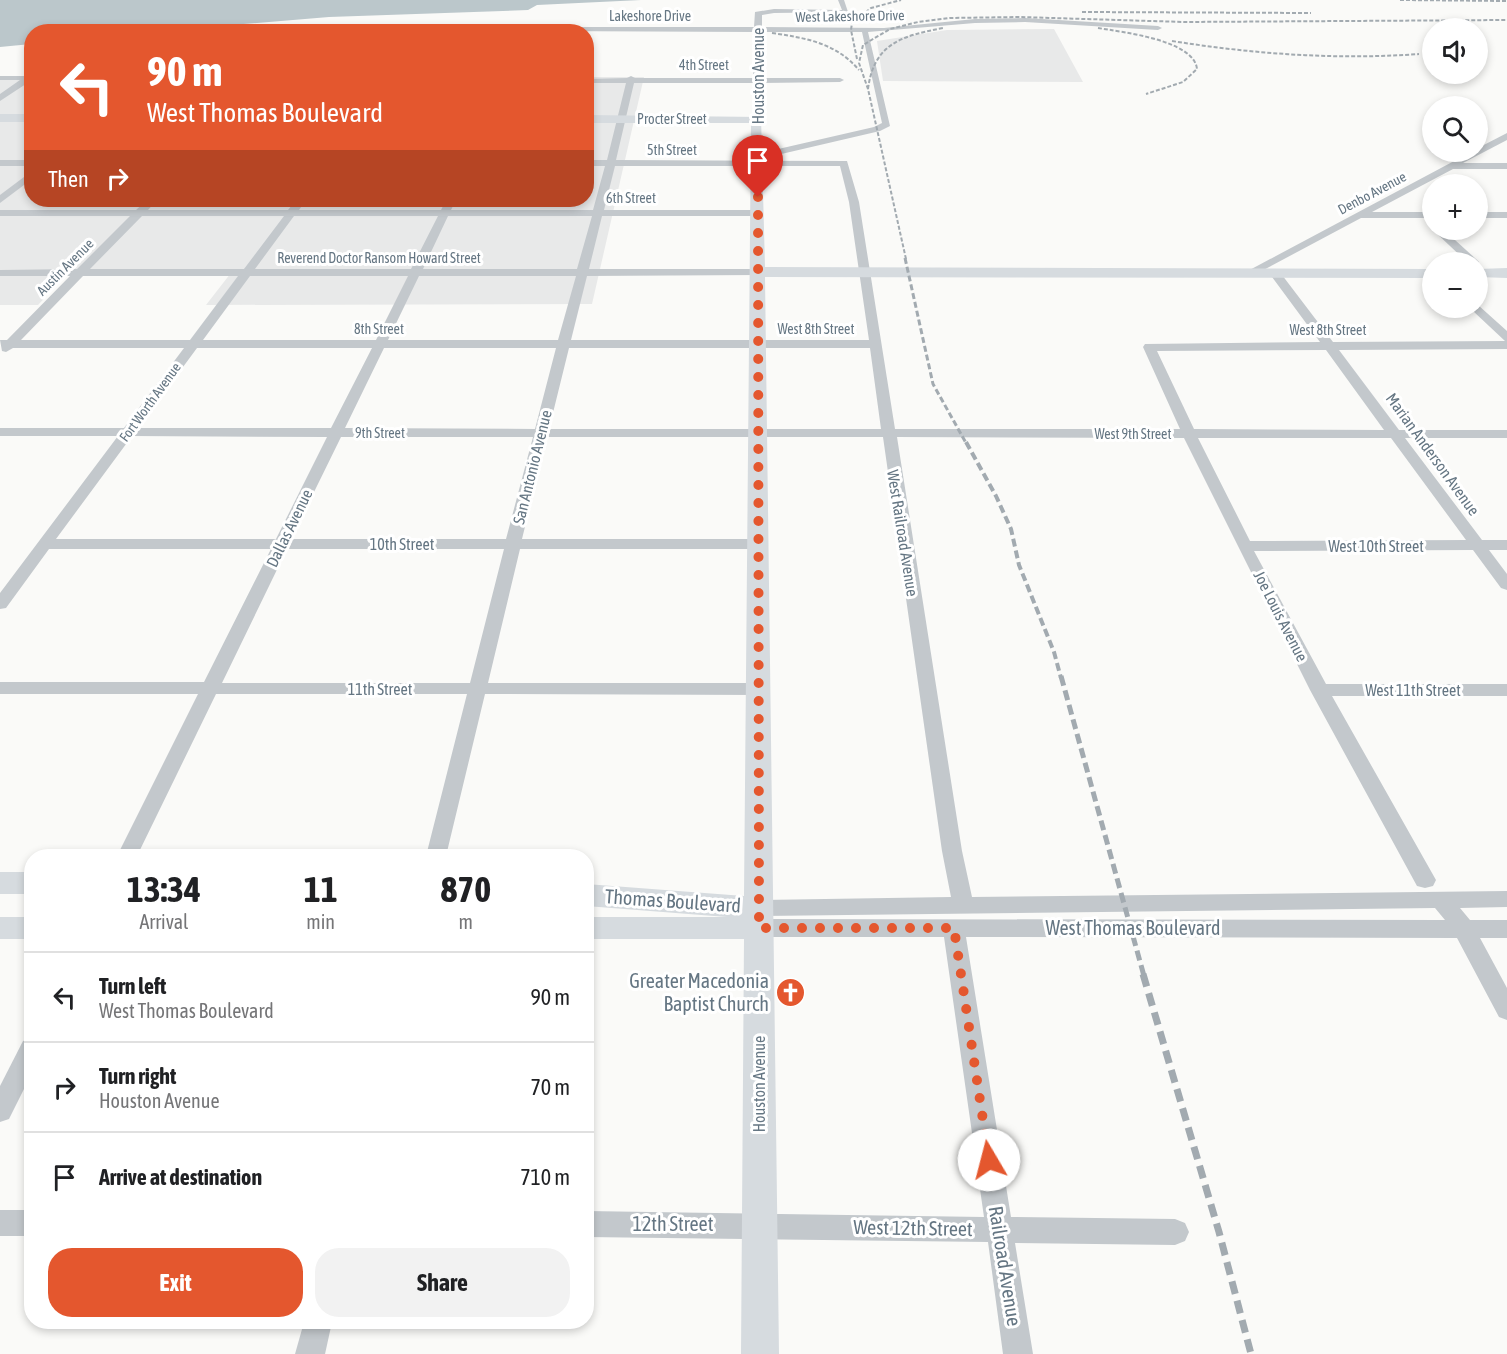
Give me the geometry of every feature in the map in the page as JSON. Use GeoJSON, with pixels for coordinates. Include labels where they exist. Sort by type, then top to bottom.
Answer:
{"type":"FeatureCollection","features":[{"type":"Feature","properties":{"kind":"main road"},"geometry":{"type":"LineString","coordinates":[[0,118],[24,118]]}},
{"type":"Feature","properties":{"kind":"main road","name":"Procter Street"},"geometry":{"type":"LineString","coordinates":[[594,119],[757,119]]}},
{"type":"Feature","properties":{"kind":"main road","name":"Houston Avenue"},"geometry":{"type":"LineString","coordinates":[[757,119],[760,1354]]}},
{"type":"Feature","properties":{"kind":"main road"},"geometry":{"type":"LineString","coordinates":[[759,272],[1422,273]]}},
{"type":"Feature","properties":{"kind":"main road"},"geometry":{"type":"LineString","coordinates":[[1488,272],[1507,273]]}},
{"type":"Feature","properties":{"kind":"main road"},"geometry":{"type":"LineString","coordinates":[[0,883],[24,883]]}},
{"type":"Feature","properties":{"kind":"main road","name":"Thomas Boulevard"},"geometry":{"type":"LineString","coordinates":[[594,896],[759,918]]}},
{"type":"Feature","properties":{"kind":"main road","name":"Thomas Boulevard"},"geometry":{"type":"LineString","coordinates":[[594,928],[759,918]]}},
{"type":"Feature","properties":{"kind":"main road"},"geometry":{"type":"LineString","coordinates":[[0,928],[24,928]]}},
{"type":"Feature","properties":{"kind":"street","name":"Houston Avenue"},"geometry":{"type":"LineString","coordinates":[[757,119],[758,14],[763,12],[846,11],[841,0]]}},
{"type":"Feature","properties":{"kind":"street","name":"West Lakeshore Drive"},"geometry":{"type":"LineString","coordinates":[[758,30],[884,30],[975,21],[1025,20],[1158,28]]}},
{"type":"Feature","properties":{"kind":"street","name":"Lakeshore Drive"},"geometry":{"type":"LineString","coordinates":[[594,29],[758,30]]}},
{"type":"Feature","properties":{"kind":"street"},"geometry":{"type":"LineString","coordinates":[[758,160],[877,129],[887,124],[865,33]]}},
{"type":"Feature","properties":{"kind":"street"},"geometry":{"type":"LineString","coordinates":[[0,80],[24,80]]}},
{"type":"Feature","properties":{"kind":"street","name":"4th Street"},"geometry":{"type":"LineString","coordinates":[[594,80],[840,80]]}},
{"type":"Feature","properties":{"kind":"street","name":"San Antonio Avenue"},"geometry":{"type":"LineString","coordinates":[[438,849],[630,80]]}},
{"type":"Feature","properties":{"kind":"street"},"geometry":{"type":"LineString","coordinates":[[0,98],[24,83]]}},
{"type":"Feature","properties":{"kind":"street","name":"Denbo Avenue"},"geometry":{"type":"LineString","coordinates":[[1250,273],[1507,136]]}},
{"type":"Feature","properties":{"kind":"street","name":"5th Street"},"geometry":{"type":"LineString","coordinates":[[594,163],[758,160]]}},
{"type":"Feature","properties":{"kind":"street","name":"West Railroad Avenue"},"geometry":{"type":"LineString","coordinates":[[758,160],[844,164],[854,202],[952,851],[963,904]]}},
{"type":"Feature","properties":{"kind":"street"},"geometry":{"type":"LineString","coordinates":[[0,163],[24,163]]}},
{"type":"Feature","properties":{"kind":"street"},"geometry":{"type":"LineString","coordinates":[[1451,166],[1507,166]]}},
{"type":"Feature","properties":{"kind":"street"},"geometry":{"type":"LineString","coordinates":[[0,200],[24,180]]}},
{"type":"Feature","properties":{"kind":"street","name":"Austin Avenue"},"geometry":{"type":"LineString","coordinates":[[0,355],[5,344],[145,207]]}},
{"type":"Feature","properties":{"kind":"street","name":"Fort Worth Avenue"},"geometry":{"type":"LineString","coordinates":[[0,604],[295,207]]}},
{"type":"Feature","properties":{"kind":"street","name":"6th Street"},"geometry":{"type":"LineString","coordinates":[[0,213],[290,213],[425,207]]}},
{"type":"Feature","properties":{"kind":"street","name":"Dallas Avenue"},"geometry":{"type":"LineString","coordinates":[[130,849],[447,207]]}},
{"type":"Feature","properties":{"kind":"street","name":"6th Street"},"geometry":{"type":"LineString","coordinates":[[469,207],[598,213],[758,213]]}},
{"type":"Feature","properties":{"kind":"street"},"geometry":{"type":"LineString","coordinates":[[1360,215],[1422,215]]}},
{"type":"Feature","properties":{"kind":"street"},"geometry":{"type":"LineString","coordinates":[[1488,215],[1507,215]]}},
{"type":"Feature","properties":{"kind":"street"},"geometry":{"type":"LineString","coordinates":[[1449,240],[1462,252]]}},
{"type":"Feature","properties":{"kind":"street","name":"Reverend Doctor Ransom Howard Street"},"geometry":{"type":"LineString","coordinates":[[0,273],[759,272]]}},
{"type":"Feature","properties":{"kind":"street","name":"Marian Anderson Avenue"},"geometry":{"type":"LineString","coordinates":[[1275,273],[1507,585]]}},
{"type":"Feature","properties":{"kind":"street"},"geometry":{"type":"LineString","coordinates":[[1487,318],[1507,338]]}},
{"type":"Feature","properties":{"kind":"street","name":"8th Street"},"geometry":{"type":"LineString","coordinates":[[5,344],[759,344]]}},
{"type":"Feature","properties":{"kind":"street","name":"West 8th Street"},"geometry":{"type":"LineString","coordinates":[[759,344],[874,344]]}},
{"type":"Feature","properties":{"kind":"street","name":"West 8th Street"},"geometry":{"type":"LineString","coordinates":[[1149,347],[1507,345]]}},
{"type":"Feature","properties":{"kind":"street","name":"Joe Louis Avenue"},"geometry":{"type":"LineString","coordinates":[[1149,347],[1187,434],[1319,690],[1425,880]]}},
{"type":"Feature","properties":{"kind":"street","name":"9th Street"},"geometry":{"type":"LineString","coordinates":[[0,432],[759,433]]}},
{"type":"Feature","properties":{"kind":"street","name":"West 9th Street"},"geometry":{"type":"LineString","coordinates":[[759,433],[1507,434]]}},
{"type":"Feature","properties":{"kind":"street","name":"10th Street"},"geometry":{"type":"LineString","coordinates":[[45,544],[759,544]]}},
{"type":"Feature","properties":{"kind":"street","name":"West 10th Street"},"geometry":{"type":"LineString","coordinates":[[1246,546],[1507,545]]}},
{"type":"Feature","properties":{"kind":"street","name":"11th Street"},"geometry":{"type":"LineString","coordinates":[[0,688],[759,689]]}},
{"type":"Feature","properties":{"kind":"street","name":"West 11th Street"},"geometry":{"type":"LineString","coordinates":[[1319,690],[1507,690]]}},
{"type":"Feature","properties":{"kind":"street","name":"West Thomas Boulevard"},"geometry":{"type":"LineString","coordinates":[[759,918],[963,904],[1507,899]]}},
{"type":"Feature","properties":{"kind":"street"},"geometry":{"type":"LineString","coordinates":[[1441,900],[1464,929],[1507,1010]]}},
{"type":"Feature","properties":{"kind":"street","name":"West Thomas Boulevard"},"geometry":{"type":"LineString","coordinates":[[759,918],[954,928],[1507,928]]}},
{"type":"Feature","properties":{"kind":"street","name":"Railroad Avenue"},"geometry":{"type":"LineString","coordinates":[[954,928],[1018,1354]]}},
{"type":"Feature","properties":{"kind":"street"},"geometry":{"type":"LineString","coordinates":[[0,1111],[24,1064]]}},
{"type":"Feature","properties":{"kind":"street"},"geometry":{"type":"LineString","coordinates":[[0,1223],[24,1223]]}},
{"type":"Feature","properties":{"kind":"street","name":"12th Street"},"geometry":{"type":"LineString","coordinates":[[594,1224],[760,1225]]}},
{"type":"Feature","properties":{"kind":"street","name":"West 12th Street"},"geometry":{"type":"LineString","coordinates":[[760,1225],[1174,1232]]}},
{"type":"Feature","properties":{"kind":"street"},"geometry":{"type":"LineString","coordinates":[[310,1354],[316,1329]]}},
{"type":"Feature","properties":{"kind":"shaded area"},"geometry":{"type":"Polygon","coordinates":[[[0,0],[641,0],[537,5],[528,10],[329,17],[244,24],[24,24],[24,45],[0,47],[0,0]]]}},
{"type":"Feature","properties":{"kind":"shaded area"},"geometry":{"type":"Polygon","coordinates":[[[1054,29],[1083,82],[883,81],[877,41],[947,30],[1054,29]]]}},
{"type":"Feature","properties":{"kind":"shaded area"},"geometry":{"type":"Polygon","coordinates":[[[0,76],[24,76],[24,207],[594,207],[594,77],[644,77],[592,304],[206,305],[234,269],[72,269],[38,305],[0,305],[0,76]]]}},
{"type":"Feature","properties":{"kind":"railway"},"geometry":{"type":"LineString","coordinates":[[857,59],[851,30],[852,23],[871,8],[901,0]]}},
{"type":"Feature","properties":{"kind":"railway"},"geometry":{"type":"LineString","coordinates":[[1400,0],[1507,1]]}},
{"type":"Feature","properties":{"kind":"railway"},"geometry":{"type":"LineString","coordinates":[[1082,12],[1311,13]]}},
{"type":"Feature","properties":{"kind":"railway"},"geometry":{"type":"LineString","coordinates":[[868,89],[859,63],[863,45],[890,29],[918,22],[950,18],[1019,17],[1184,22],[1507,20]]}},
{"type":"Feature","properties":{"kind":"railway"},"geometry":{"type":"LineString","coordinates":[[868,89],[876,61],[892,44],[915,34],[943,28]]}},
{"type":"Feature","properties":{"kind":"railway"},"geometry":{"type":"LineString","coordinates":[[1098,28],[1139,35],[1171,44],[1193,59],[1197,69],[1183,82],[1146,94]]}},
{"type":"Feature","properties":{"kind":"railway"},"geometry":{"type":"LineString","coordinates":[[772,33],[820,43],[840,54],[859,70]]}},
{"type":"Feature","properties":{"kind":"railway"},"geometry":{"type":"LineString","coordinates":[[1172,41],[1295,55],[1419,54]]}},
{"type":"Feature","properties":{"kind":"railway"},"geometry":{"type":"LineString","coordinates":[[868,89],[906,259]]}},
{"type":"Feature","properties":{"kind":"railway"},"geometry":{"type":"LineString","coordinates":[[905,258],[933,384],[966,443]]}},
{"type":"Feature","properties":{"kind":"railway"},"geometry":{"type":"LineString","coordinates":[[966,442],[996,496],[1011,529],[1019,565],[1054,652],[1061,678]]}},
{"type":"Feature","properties":{"kind":"railway"},"geometry":{"type":"LineString","coordinates":[[1061,676],[1144,976]]}},
{"type":"Feature","properties":{"kind":"railway"},"geometry":{"type":"LineString","coordinates":[[1143,974],[1219,1232],[1251,1354]]}},
{"type":"Feature","properties":{"kind":"place","name":"Greater Macedonia Baptist Church"},"geometry":{"type":"Point","coordinates":[790,992]}},
{"type":"Feature","properties":{"kind":"route"},"geometry":{"type":"LineString","coordinates":[[758,197],[759,928],[954,928],[989,1160]]}}]}
